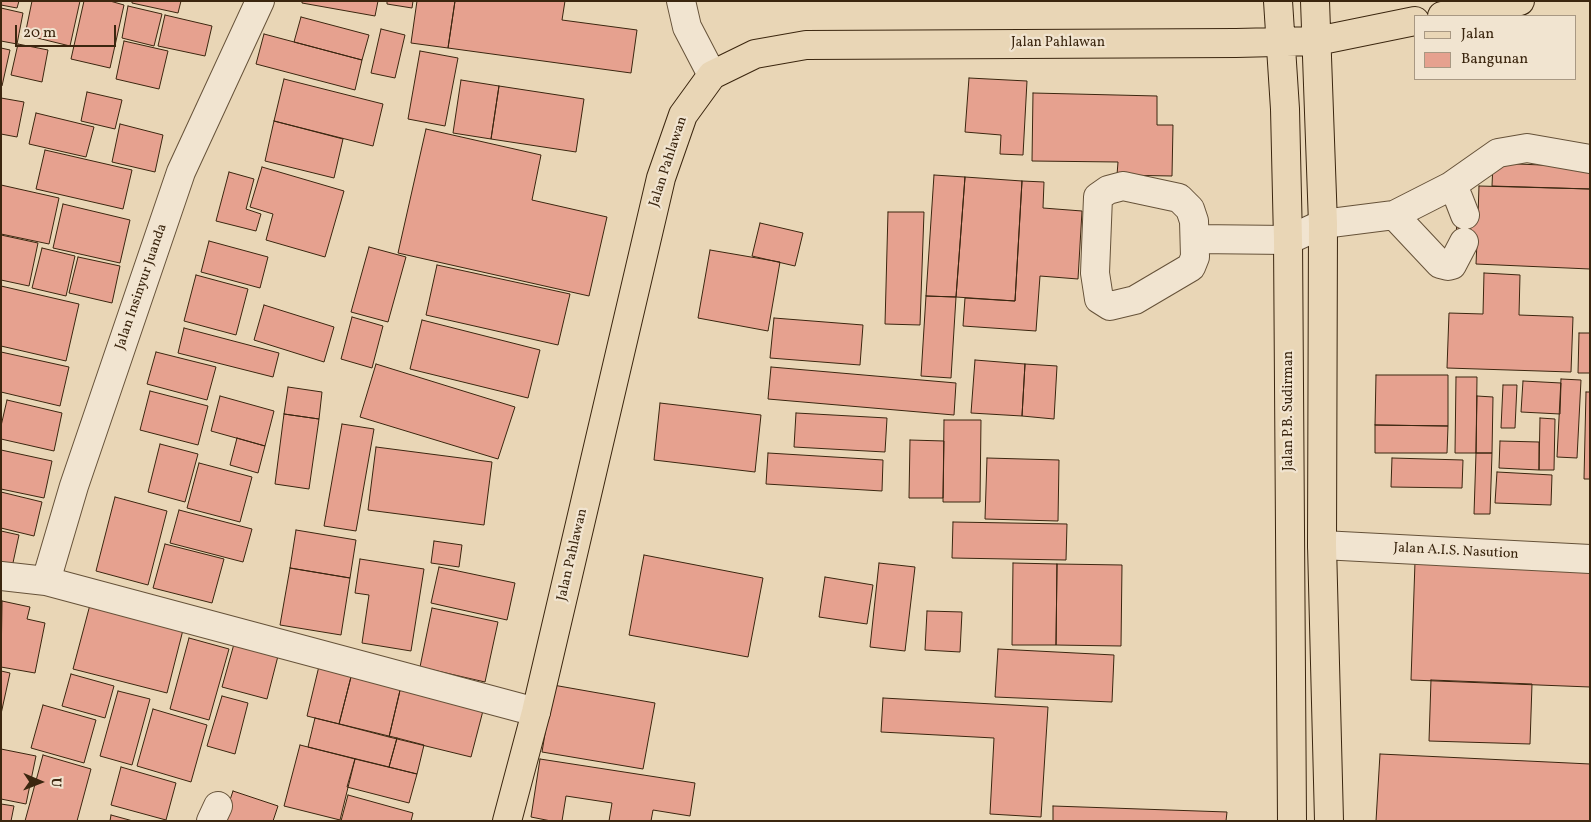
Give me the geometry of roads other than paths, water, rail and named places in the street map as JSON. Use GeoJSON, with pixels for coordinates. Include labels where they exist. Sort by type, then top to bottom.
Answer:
{"type":"FeatureCollection","features":[{"type":"Feature","properties":{"kind":"main road","name":"Jalan P.B. Sudirman"},"geometry":{"type":"LineString","coordinates":[[1278,1],[1285,118],[1288,240],[1292,821]]}},
{"type":"Feature","properties":{"kind":"main road"},"geometry":{"type":"LineString","coordinates":[[1315,1],[1323,224],[1322,545],[1329,821]]}},
{"type":"Feature","properties":{"kind":"main road"},"geometry":{"type":"LineString","coordinates":[[1447,15],[1520,1]]}},
{"type":"Feature","properties":{"kind":"main road","name":"Jalan Pahlawan"},"geometry":{"type":"LineString","coordinates":[[507,821],[536,712],[661,178],[683,115],[712,75],[755,54],[806,44],[1317,41],[1414,22]]}},
{"type":"Feature","properties":{"kind":"street","name":"Jalan Insinyur Juanda"},"geometry":{"type":"LineString","coordinates":[[46,581],[74,486],[181,172],[260,1]]}},
{"type":"Feature","properties":{"kind":"street"},"geometry":{"type":"LineString","coordinates":[[681,1],[687,27],[712,75]]}},
{"type":"Feature","properties":{"kind":"street"},"geometry":{"type":"LineString","coordinates":[[1195,239],[1288,240],[1323,224],[1394,215],[1451,186],[1498,153],[1527,148],[1590,159]]}},
{"type":"Feature","properties":{"kind":"street"},"geometry":{"type":"LineString","coordinates":[[1123,186],[1179,198],[1190,209],[1194,221],[1195,239],[1195,257],[1191,267],[1135,300],[1110,306],[1099,299],[1095,273],[1098,197],[1108,190],[1123,186]]}},
{"type":"Feature","properties":{"kind":"street"},"geometry":{"type":"LineString","coordinates":[[1394,215],[1440,264],[1452,265],[1464,229],[1458,197],[1451,186]]}},
{"type":"Feature","properties":{"kind":"street","name":"Jalan A.I.S. Nasution"},"geometry":{"type":"LineString","coordinates":[[1322,545],[1590,559]]}},
{"type":"Feature","properties":{"kind":"street"},"geometry":{"type":"LineString","coordinates":[[1,576],[46,581],[536,712]]}}]}
